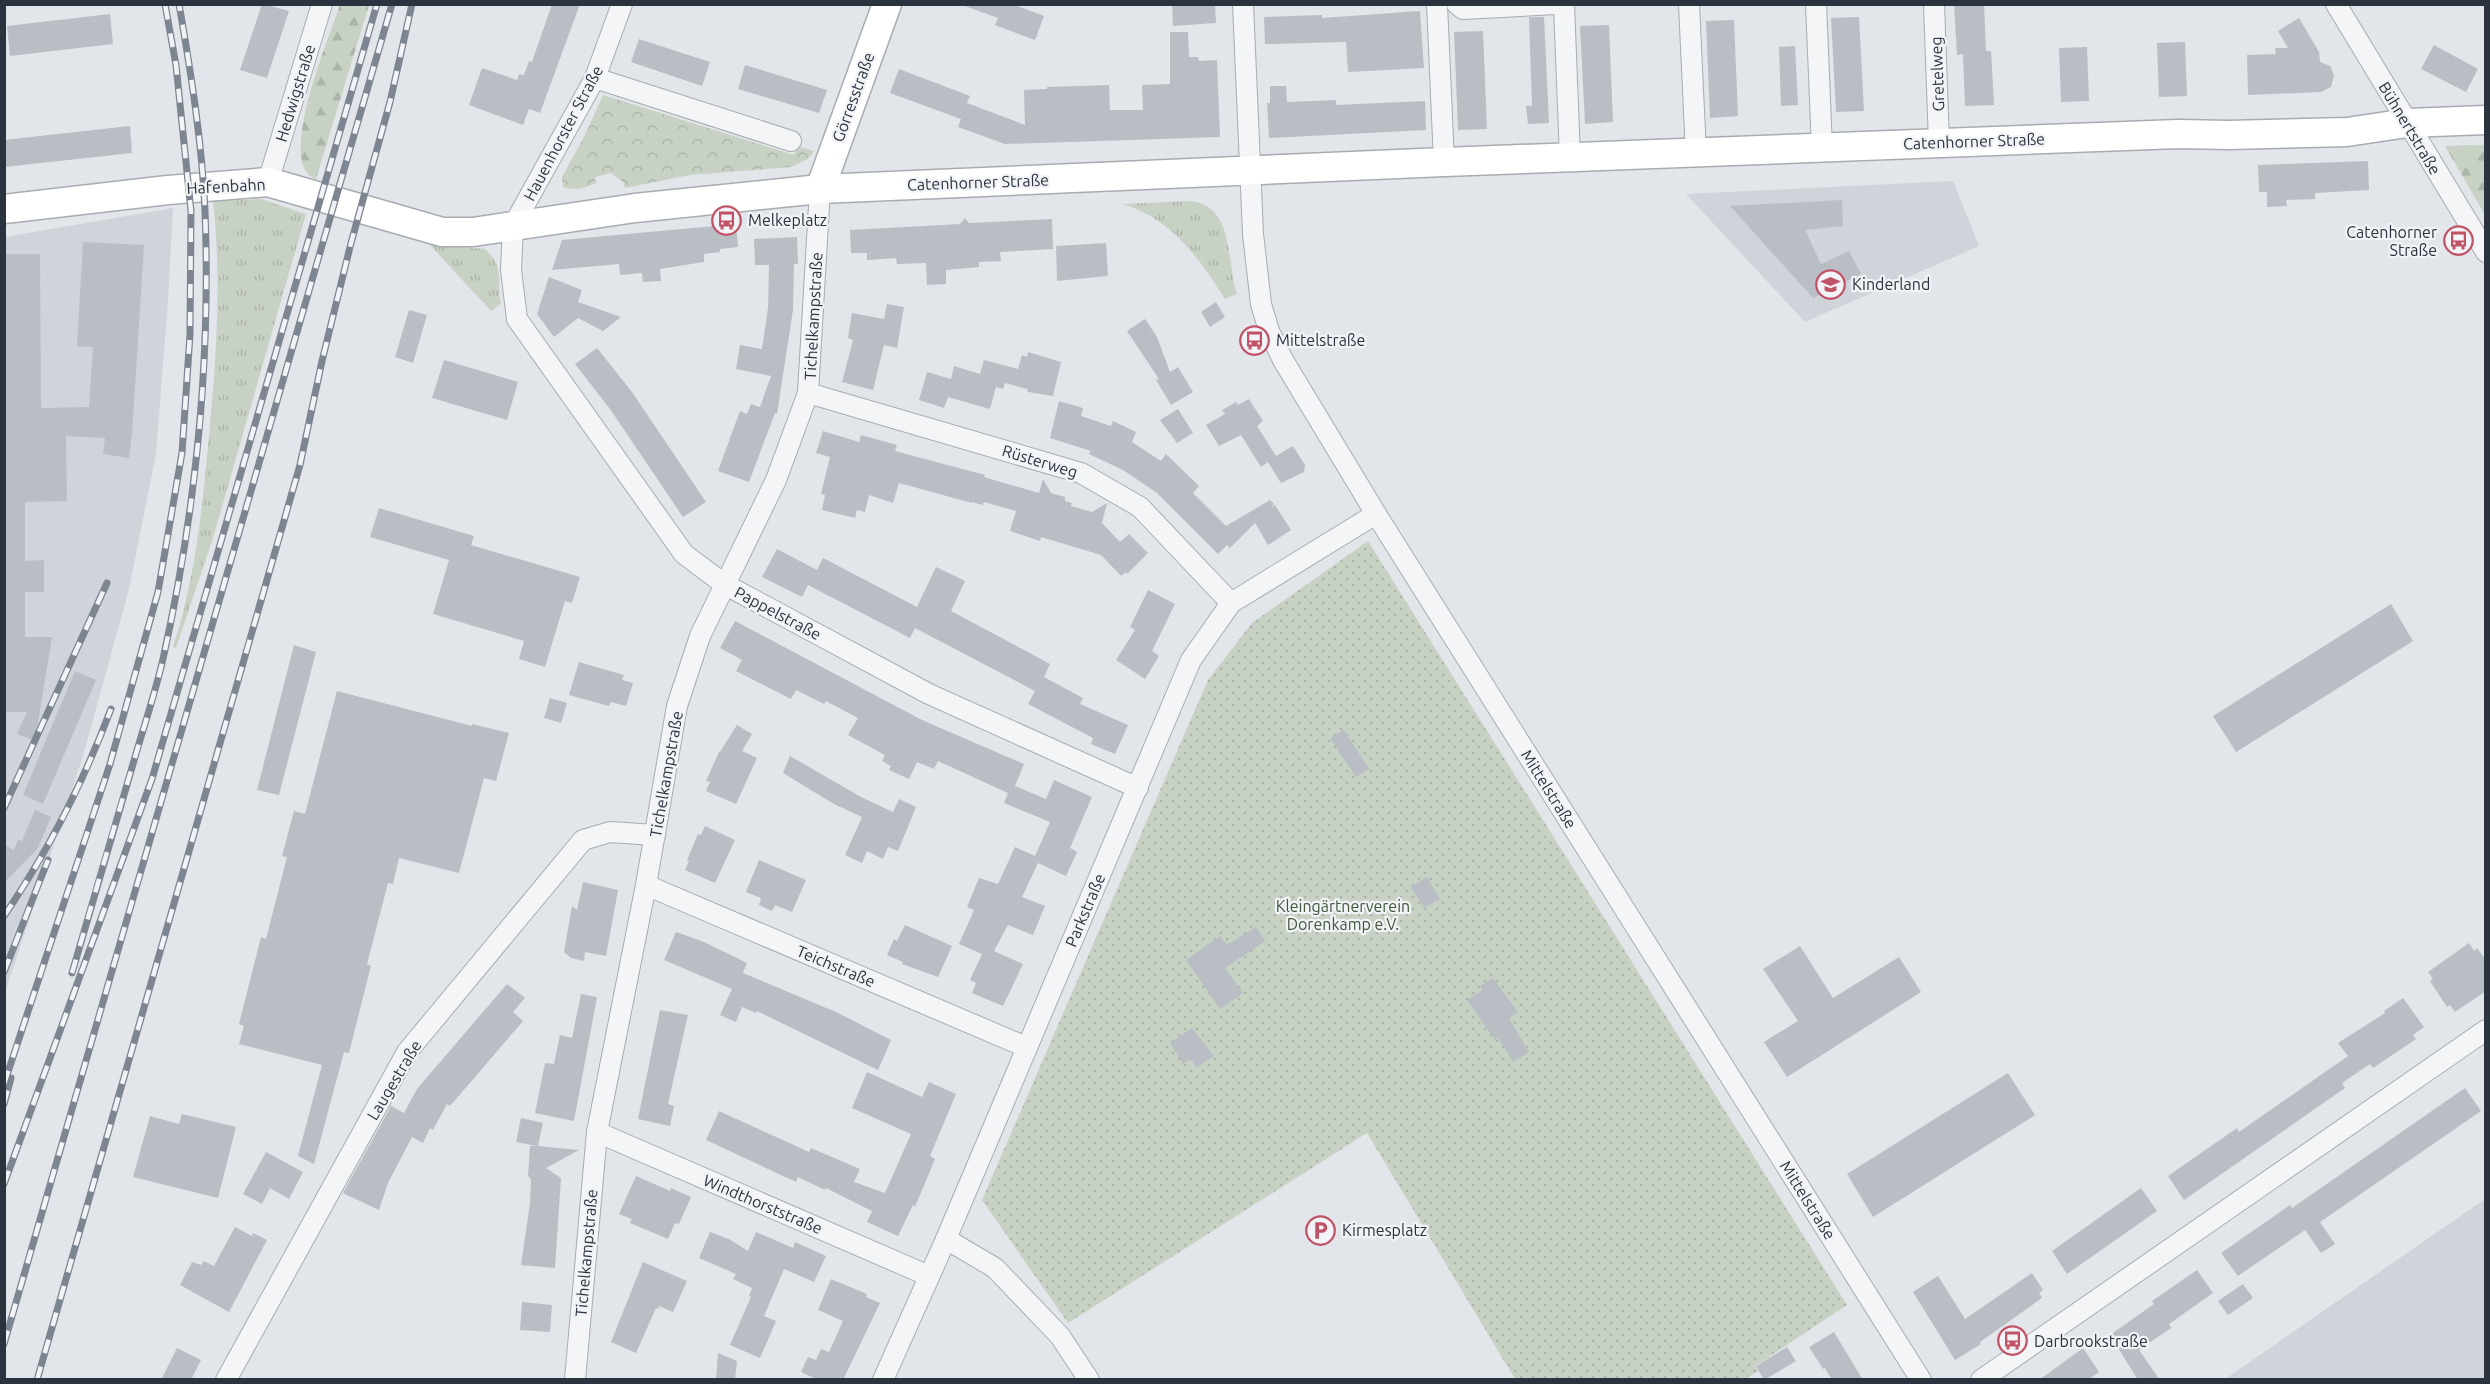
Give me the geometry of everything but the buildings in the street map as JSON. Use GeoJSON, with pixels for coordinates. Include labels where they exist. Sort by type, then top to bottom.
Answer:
{"type":"FeatureCollection","features":[{"type":"Feature","properties":{"kind":"street","name":"Hedwigstraße"},"geometry":{"type":"LineString","coordinates":[[268,182],[322,4]]}},
{"type":"Feature","properties":{"kind":"street","name":"Hauenhorster Straße"},"geometry":{"type":"LineString","coordinates":[[513,226],[595,78],[622,4]]}},
{"type":"Feature","properties":{"kind":"street","name":"Görresstraße"},"geometry":{"type":"LineString","coordinates":[[820,189],[886,4]]}},
{"type":"Feature","properties":{"kind":"street","name":"Mittelstraße"},"geometry":{"type":"LineString","coordinates":[[1243,4],[1256,258],[1261,304],[1269,331],[1302,394],[1376,514],[1921,1380]]}},
{"type":"Feature","properties":{"kind":"street"},"geometry":{"type":"LineString","coordinates":[[1437,4],[1444,162]]}},
{"type":"Feature","properties":{"kind":"street"},"geometry":{"type":"LineString","coordinates":[[1457,4],[1463,9],[1556,4]]}},
{"type":"Feature","properties":{"kind":"street"},"geometry":{"type":"LineString","coordinates":[[1564,4],[1570,158]]}},
{"type":"Feature","properties":{"kind":"street"},"geometry":{"type":"LineString","coordinates":[[1689,4],[1696,154]]}},
{"type":"Feature","properties":{"kind":"street"},"geometry":{"type":"LineString","coordinates":[[1816,4],[1822,148]]}},
{"type":"Feature","properties":{"kind":"street","name":"Gretelweg"},"geometry":{"type":"LineString","coordinates":[[1934,4],[1939,143]]}},
{"type":"Feature","properties":{"kind":"street","name":"Bühnertstraße"},"geometry":{"type":"LineString","coordinates":[[2336,4],[2486,252]]}},
{"type":"Feature","properties":{"kind":"street"},"geometry":{"type":"LineString","coordinates":[[595,78],[791,141]]}},
{"type":"Feature","properties":{"kind":"street","name":"Catenhorner Straße"},"geometry":{"type":"LineString","coordinates":[[513,226],[635,208],[820,189],[2178,134],[2347,132],[2407,123],[2486,120]]}},
{"type":"Feature","properties":{"kind":"street","name":"Hafenbahn"},"geometry":{"type":"LineString","coordinates":[[4,209],[168,190],[268,182],[442,232],[473,232],[513,226]]}},
{"type":"Feature","properties":{"kind":"street","name":"Tichelkampstraße"},"geometry":{"type":"LineString","coordinates":[[575,1380],[597,1132],[646,885],[677,706],[700,636],[723,584],[776,480],[808,393],[820,189]]}},
{"type":"Feature","properties":{"kind":"street","name":"Pappelstraße"},"geometry":{"type":"LineString","coordinates":[[513,226],[511,270],[517,319],[684,554],[723,584],[929,694],[1138,788]]}},
{"type":"Feature","properties":{"kind":"street","name":"Rüsterweg"},"geometry":{"type":"LineString","coordinates":[[808,393],[1081,472],[1140,507],[1231,603]]}},
{"type":"Feature","properties":{"kind":"street","name":"Parkstraße"},"geometry":{"type":"LineString","coordinates":[[883,1380],[946,1239],[1191,660],[1231,603],[1376,514]]}},
{"type":"Feature","properties":{"kind":"street","name":"Laugestraße"},"geometry":{"type":"LineString","coordinates":[[226,1380],[407,1052],[583,840],[610,832],[655,835]]}},
{"type":"Feature","properties":{"kind":"street","name":"Teichstraße"},"geometry":{"type":"LineString","coordinates":[[646,885],[1026,1047]]}},
{"type":"Feature","properties":{"kind":"street"},"geometry":{"type":"LineString","coordinates":[[1981,1380],[2486,1030]]}},
{"type":"Feature","properties":{"kind":"street","name":"Windthorststraße"},"geometry":{"type":"LineString","coordinates":[[597,1132],[929,1276]]}},
{"type":"Feature","properties":{"kind":"street"},"geometry":{"type":"LineString","coordinates":[[946,1239],[995,1268],[1060,1336],[1089,1380]]}},
{"type":"Feature","properties":{"kind":"shaded area","name":"Kinderland"},"geometry":{"type":"Polygon","coordinates":[[[1953,181],[1979,246],[1805,322],[1686,194],[1953,181]]]}},
{"type":"Feature","properties":{"kind":"shaded area"},"geometry":{"type":"Polygon","coordinates":[[[173,208],[156,454],[129,589],[83,756],[5,993],[5,237],[173,208]]]}},
{"type":"Feature","properties":{"kind":"shaded area"},"geometry":{"type":"Polygon","coordinates":[[[2485,1199],[2485,1379],[2225,1379],[2485,1199]]]}},
{"type":"Feature","properties":{"kind":"green space"},"geometry":{"type":"Polygon","coordinates":[[[340,5],[369,5],[316,179],[305,169],[301,151],[303,126],[317,69],[340,5]]]}},
{"type":"Feature","properties":{"kind":"green space"},"geometry":{"type":"Polygon","coordinates":[[[603,95],[794,155],[798,146],[814,151],[808,159],[791,167],[690,175],[625,188],[623,182],[611,173],[595,177],[596,183],[588,186],[575,189],[563,187],[562,177],[603,95]]]}},
{"type":"Feature","properties":{"kind":"green space"},"geometry":{"type":"Polygon","coordinates":[[[2486,145],[2485,215],[2445,146],[2486,145]]]}},
{"type":"Feature","properties":{"kind":"green space"},"geometry":{"type":"Polygon","coordinates":[[[261,199],[306,214],[213,538],[176,648],[173,647],[196,548],[211,415],[217,292],[213,201],[261,199]]]}},
{"type":"Feature","properties":{"kind":"green space"},"geometry":{"type":"Polygon","coordinates":[[[1189,201],[1204,205],[1214,212],[1222,223],[1237,294],[1225,299],[1194,255],[1170,230],[1139,210],[1122,204],[1189,201]]]}},
{"type":"Feature","properties":{"kind":"green space"},"geometry":{"type":"Polygon","coordinates":[[[429,244],[485,249],[496,262],[501,304],[491,311],[429,244]]]}},
{"type":"Feature","properties":{"kind":"green space","name":"Kleingärtnerverein Dorenkamp e.V."},"geometry":{"type":"Polygon","coordinates":[[[1368,541],[1847,1305],[1755,1366],[1758,1371],[1745,1379],[1515,1379],[1367,1133],[1068,1323],[982,1200],[1208,680],[1252,623],[1368,541]]]}},
{"type":"Feature","properties":{"kind":"railway"},"geometry":{"type":"LineString","coordinates":[[4,1084],[110,764],[158,592],[182,453],[190,334],[191,211],[176,65],[165,4]]}},
{"type":"Feature","properties":{"kind":"railway"},"geometry":{"type":"LineString","coordinates":[[72,973],[163,659],[184,548],[199,436],[206,324],[205,211],[195,107],[179,4]]}},
{"type":"Feature","properties":{"kind":"railway"},"geometry":{"type":"LineString","coordinates":[[4,1184],[152,779],[377,4]]}},
{"type":"Feature","properties":{"kind":"railway"},"geometry":{"type":"LineString","coordinates":[[4,1344],[392,4]]}},
{"type":"Feature","properties":{"kind":"railway"},"geometry":{"type":"LineString","coordinates":[[37,1380],[300,465],[322,361],[351,243],[390,102],[412,4]]}},
{"type":"Feature","properties":{"kind":"railway"},"geometry":{"type":"LineString","coordinates":[[4,808],[107,583]]}},
{"type":"Feature","properties":{"kind":"railway"},"geometry":{"type":"LineString","coordinates":[[4,916],[64,816],[111,709]]}},
{"type":"Feature","properties":{"kind":"railway"},"geometry":{"type":"LineString","coordinates":[[4,972],[48,860]]}},
{"type":"Feature","properties":{"kind":"railway"},"geometry":{"type":"LineString","coordinates":[[4,1104],[11,1078]]}},
{"type":"Feature","properties":{"kind":"place","name":"Melkeplatz"},"geometry":{"type":"Point","coordinates":[727,220]}},
{"type":"Feature","properties":{"kind":"place","name":"Catenhorner Straße"},"geometry":{"type":"Point","coordinates":[2458,241]}},
{"type":"Feature","properties":{"kind":"place","name":"Kinderland"},"geometry":{"type":"Point","coordinates":[1831,284]}},
{"type":"Feature","properties":{"kind":"place","name":"Mittelstraße"},"geometry":{"type":"Point","coordinates":[1255,340]}},
{"type":"Feature","properties":{"kind":"place","name":"Kirmesplatz"},"geometry":{"type":"Point","coordinates":[1321,1230]}},
{"type":"Feature","properties":{"kind":"place","name":"Darbrookstraße"},"geometry":{"type":"Point","coordinates":[2013,1341]}}]}
